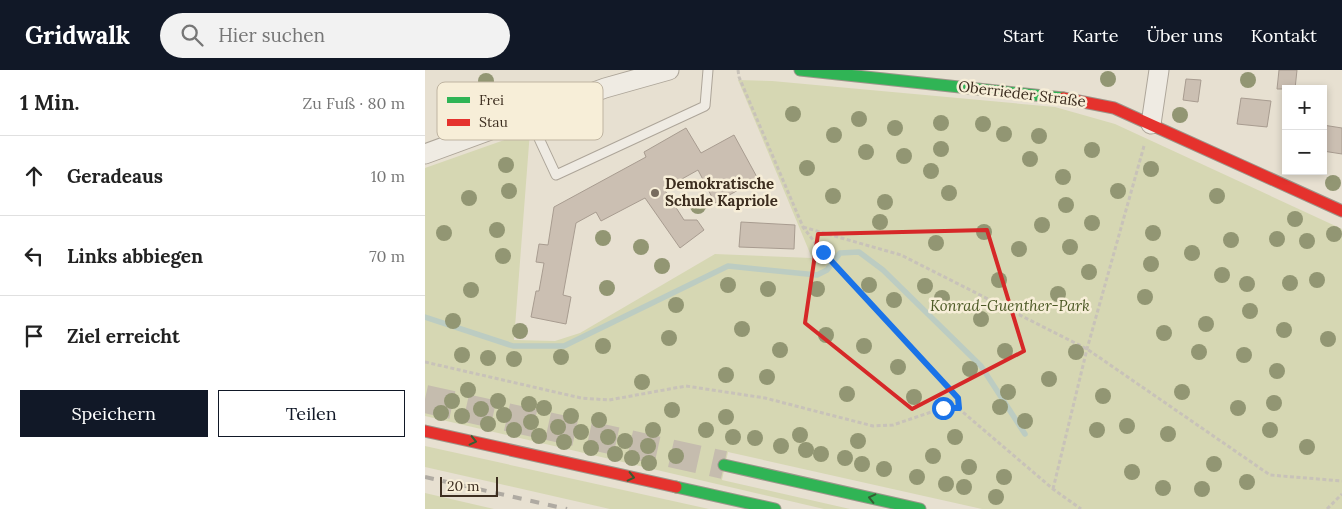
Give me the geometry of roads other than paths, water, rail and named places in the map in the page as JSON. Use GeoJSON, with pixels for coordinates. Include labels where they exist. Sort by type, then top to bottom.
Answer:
{"type":"FeatureCollection","features":[{"type":"Feature","properties":{"kind":"main road","name":"Oberrieder Straße"},"geometry":{"type":"LineString","coordinates":[[799,70],[1055,96],[1113,108],[1342,211]]}},
{"type":"Feature","properties":{"kind":"main road"},"geometry":{"type":"LineString","coordinates":[[425,430],[775,509]]}},
{"type":"Feature","properties":{"kind":"main road"},"geometry":{"type":"LineString","coordinates":[[724,465],[919,509]]}},
{"type":"Feature","properties":{"kind":"street"},"geometry":{"type":"LineString","coordinates":[[603,89],[669,70]]}},
{"type":"Feature","properties":{"kind":"street"},"geometry":{"type":"LineString","coordinates":[[1151,124],[1159,70]]}},
{"type":"Feature","properties":{"kind":"street"},"geometry":{"type":"LineString","coordinates":[[425,154],[464,140]]}},
{"type":"Feature","properties":{"kind":"lane"},"geometry":{"type":"LineString","coordinates":[[540,140],[556,175],[705,106],[707,70]]}},
{"type":"Feature","properties":{"kind":"waterway"},"geometry":{"type":"LineString","coordinates":[[425,317],[513,346],[564,346],[728,266],[817,275],[827,270],[840,253],[859,252],[883,270],[981,366],[1025,434]]}},
{"type":"Feature","properties":{"kind":"tunnel"},"geometry":{"type":"LineString","coordinates":[[425,399],[724,465]]}},
{"type":"Feature","properties":{"kind":"railway"},"geometry":{"type":"LineString","coordinates":[[425,477],[567,509]]}},
{"type":"Feature","properties":{"kind":"place","name":"Demokratische Schule Kapriole"},"geometry":{"type":"Point","coordinates":[655,193]}},
{"type":"Feature","properties":{"kind":"park label","name":"Konrad-Guenther-Park"},"geometry":{"type":"Point","coordinates":[1010,306]}}]}
